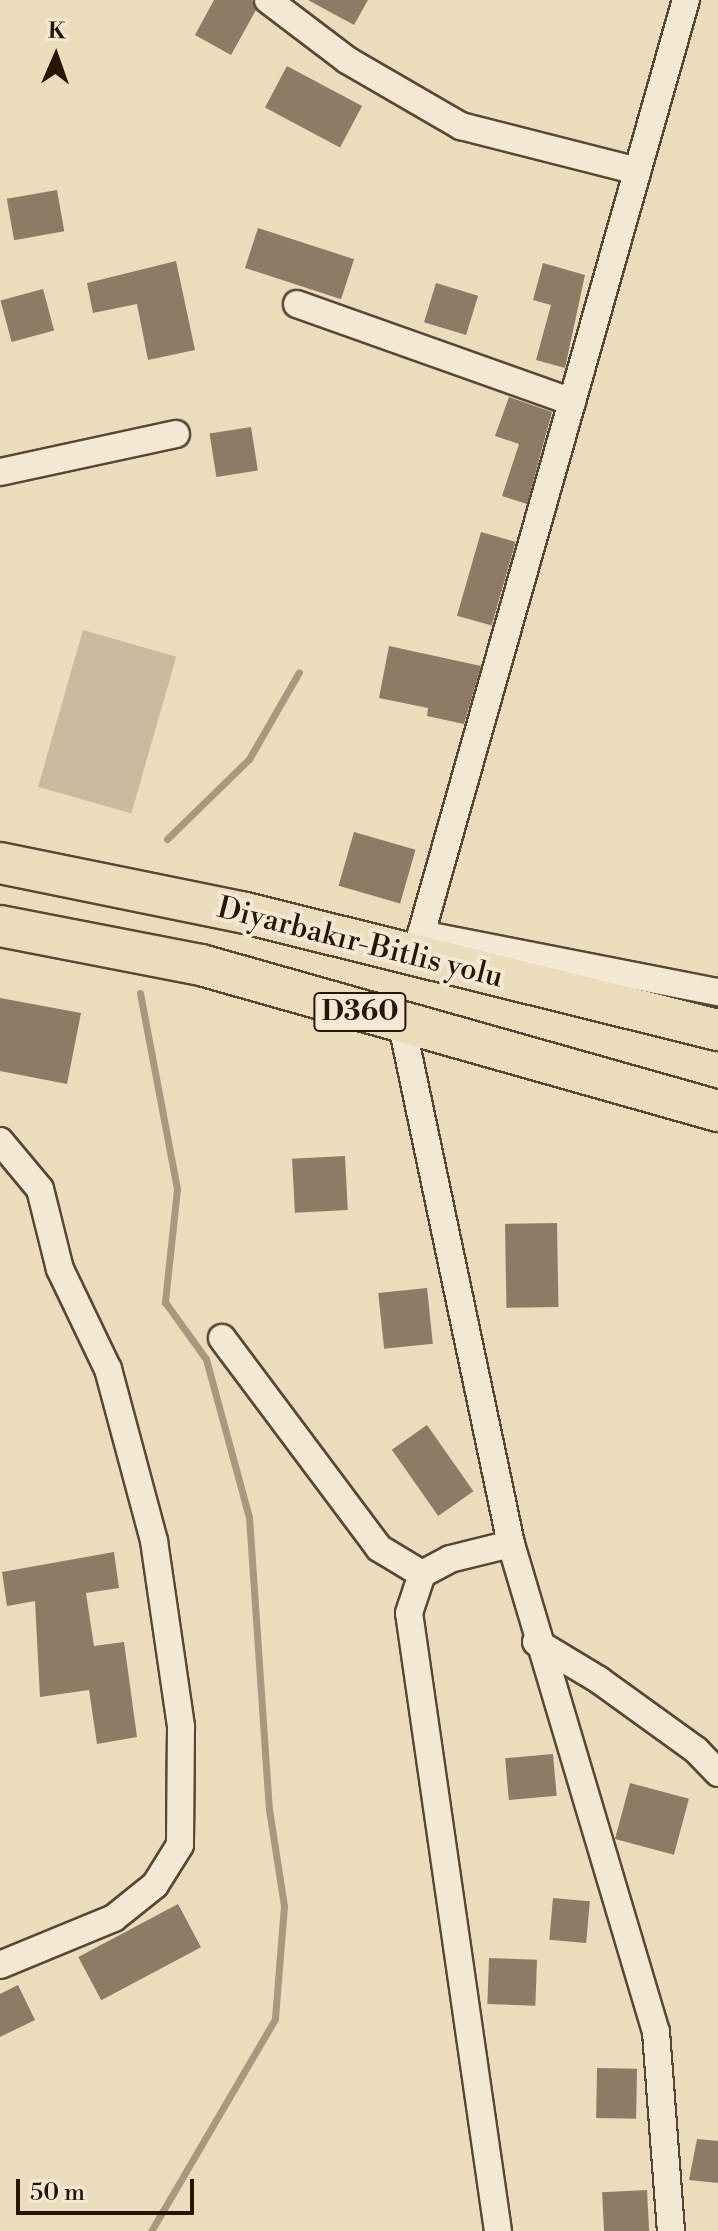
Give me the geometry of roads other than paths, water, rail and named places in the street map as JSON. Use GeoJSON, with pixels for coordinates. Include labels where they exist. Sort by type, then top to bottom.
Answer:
{"type":"FeatureCollection","features":[{"type":"Feature","properties":{"kind":"highway","name":"Diyarbakır-Bitlis yolu"},"geometry":{"type":"LineString","coordinates":[[0,863],[418,947],[718,1030]]}},
{"type":"Feature","properties":{"kind":"highway","name":"Diyarbakır-Bitlis yolu"},"geometry":{"type":"LineString","coordinates":[[0,926],[201,965],[402,1025],[718,1111]]}},
{"type":"Feature","properties":{"kind":"street"},"geometry":{"type":"LineString","coordinates":[[268,0],[347,60],[461,126],[637,171]]}},
{"type":"Feature","properties":{"kind":"street"},"geometry":{"type":"LineString","coordinates":[[686,0],[418,947],[718,992]]}},
{"type":"Feature","properties":{"kind":"street"},"geometry":{"type":"LineString","coordinates":[[297,304],[572,402]]}},
{"type":"Feature","properties":{"kind":"street"},"geometry":{"type":"LineString","coordinates":[[0,472],[176,434]]}},
{"type":"Feature","properties":{"kind":"street"},"geometry":{"type":"LineString","coordinates":[[402,1025],[511,1544],[536,1642],[656,2032],[671,2231]]}},
{"type":"Feature","properties":{"kind":"street"},"geometry":{"type":"LineString","coordinates":[[0,1141],[40,1189],[60,1269],[108,1369],[154,1541],[181,1727],[180,1845],[155,1885],[114,1918],[0,1965]]}},
{"type":"Feature","properties":{"kind":"street"},"geometry":{"type":"LineString","coordinates":[[222,1338],[379,1548],[422,1574]]}},
{"type":"Feature","properties":{"kind":"street"},"geometry":{"type":"LineString","coordinates":[[498,2231],[411,1651],[409,1613],[422,1574],[450,1559],[511,1544]]}},
{"type":"Feature","properties":{"kind":"street"},"geometry":{"type":"LineString","coordinates":[[536,1642],[599,1680],[696,1750],[718,1773]]}},
{"type":"Feature","properties":{"kind":"waterway"},"geometry":{"type":"LineString","coordinates":[[167,839],[249,759],[299,672]]}},
{"type":"Feature","properties":{"kind":"waterway"},"geometry":{"type":"LineString","coordinates":[[140,993],[177,1189],[165,1302],[206,1359],[249,1517],[269,1809],[284,1906],[275,2019],[151,2231]]}}]}
